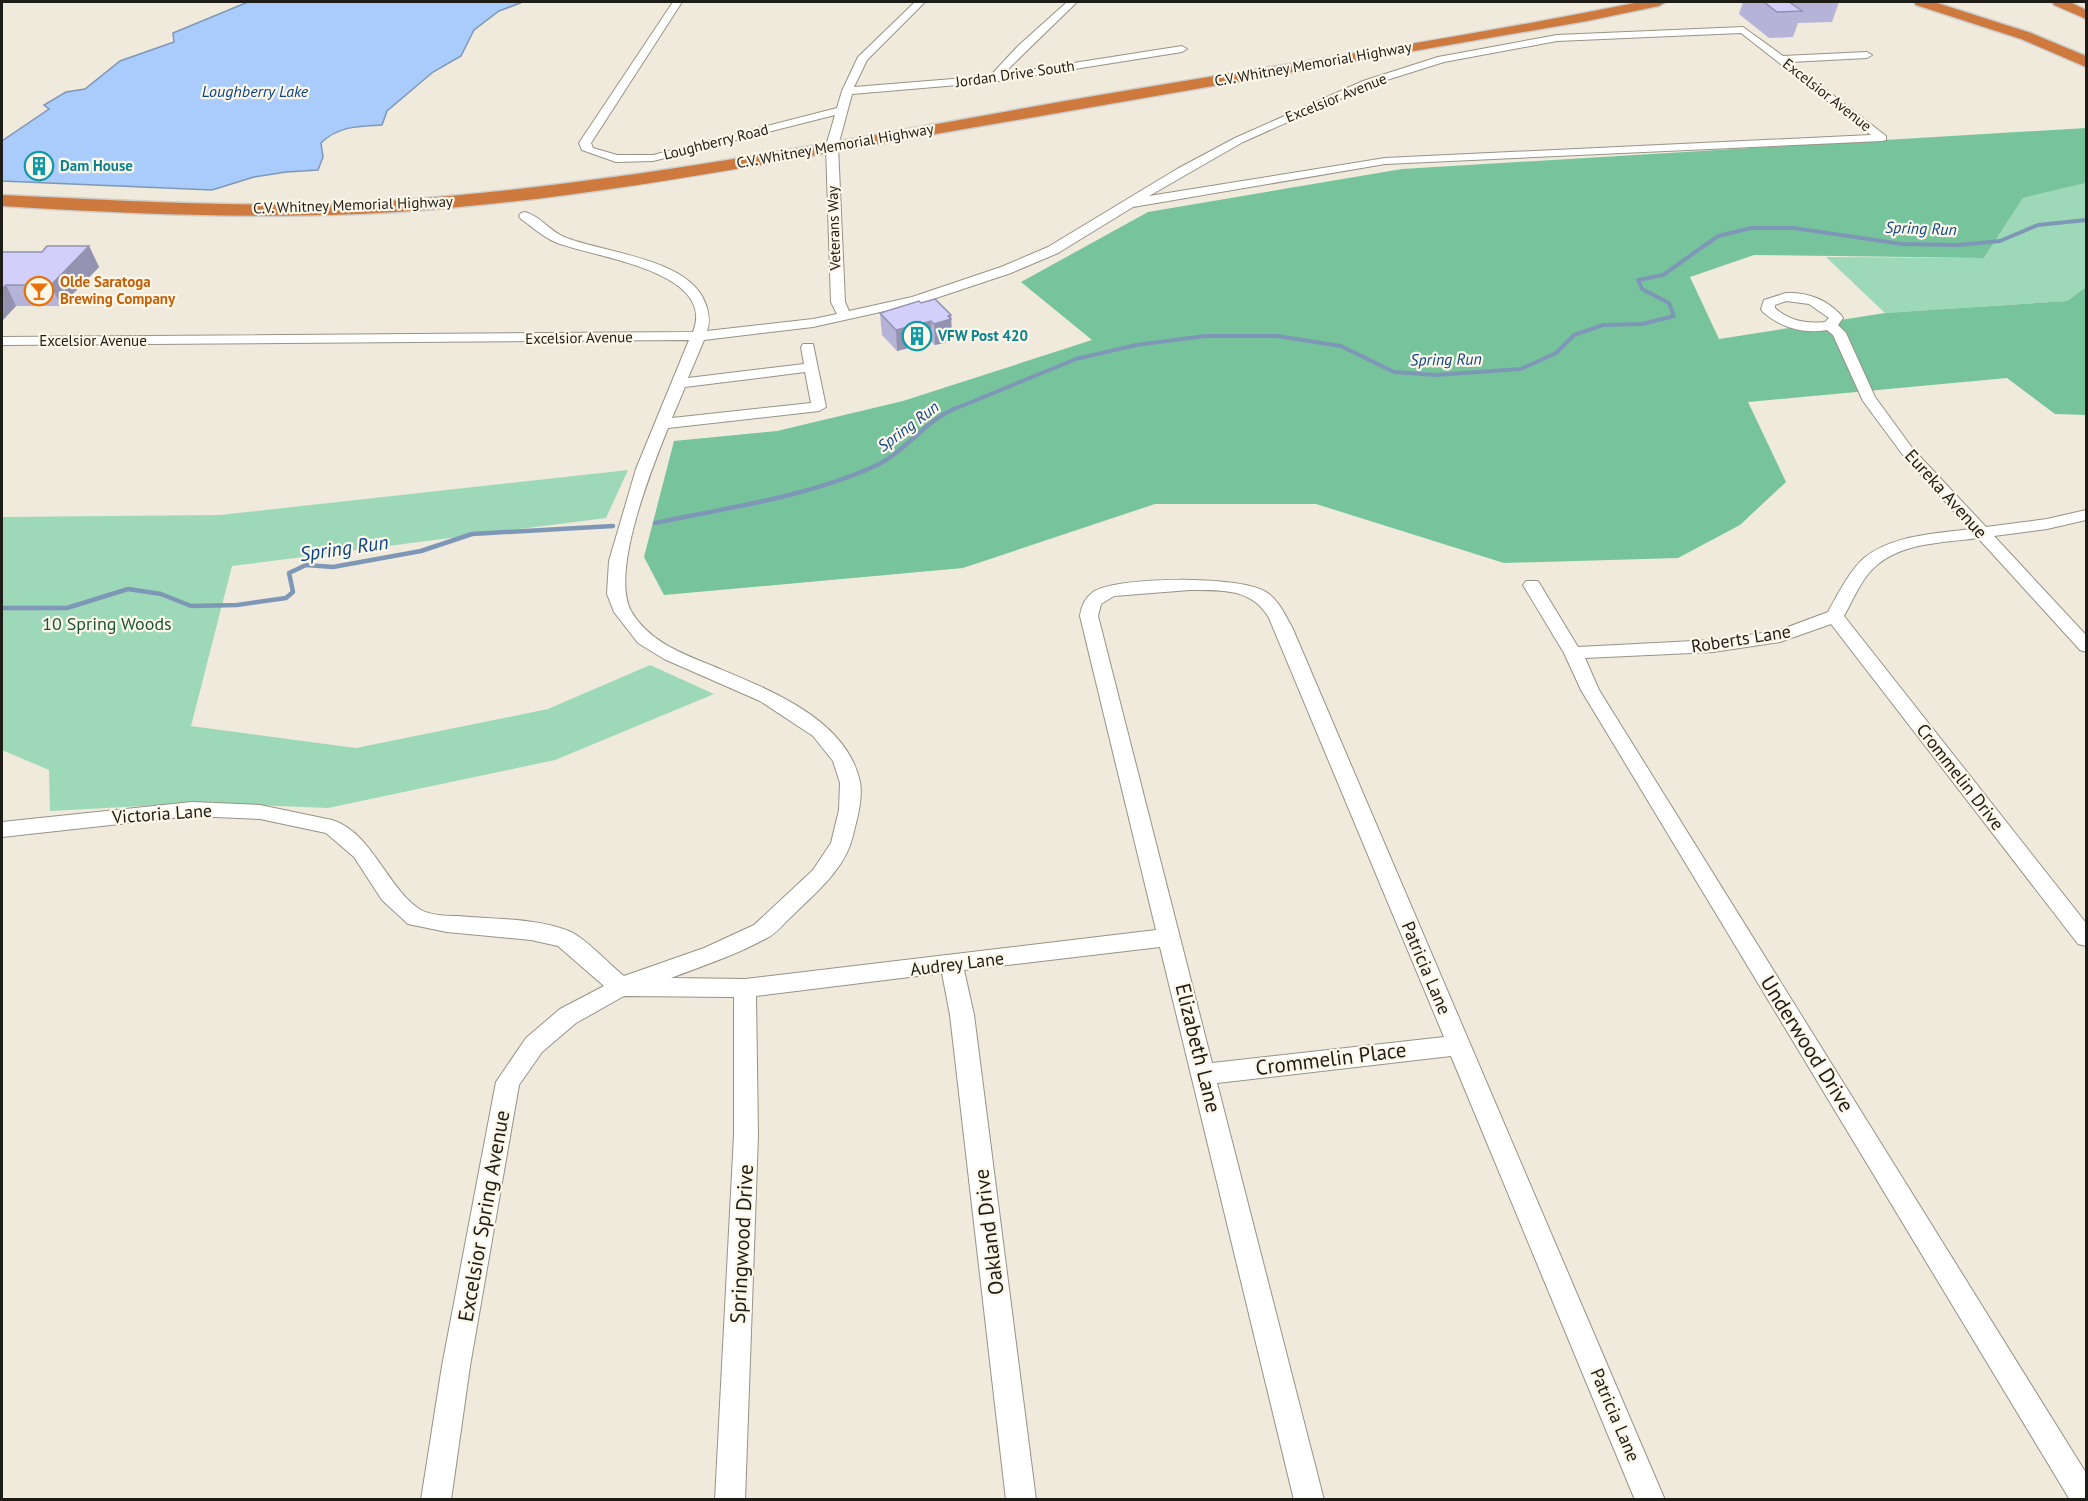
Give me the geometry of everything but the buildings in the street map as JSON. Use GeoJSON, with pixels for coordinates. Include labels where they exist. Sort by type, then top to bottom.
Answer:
{"type":"FeatureCollection","features":[{"type":"Feature","properties":{"kind":"highway","name":"C.V. Whitney Memorial Highway"},"geometry":{"type":"LineString","coordinates":[[2,201],[239,210],[394,206],[494,198],[592,186],[1419,38],[1544,19],[1629,2]]}},
{"type":"Feature","properties":{"kind":"highway","name":"C.V. Whitney Memorial Highway"},"geometry":{"type":"LineString","coordinates":[[2,191],[270,201],[447,194],[590,179],[834,142],[1577,19],[1659,2]]}},
{"type":"Feature","properties":{"kind":"highway"},"geometry":{"type":"LineString","coordinates":[[1921,2],[2015,32],[2086,62]]}},
{"type":"Feature","properties":{"kind":"highway"},"geometry":{"type":"LineString","coordinates":[[2059,2],[2086,15]]}},
{"type":"Feature","properties":{"kind":"highway"},"geometry":{"type":"LineString","coordinates":[[1419,38],[1514,18],[1557,6]]}},
{"type":"Feature","properties":{"kind":"highway"},"geometry":{"type":"LineString","coordinates":[[1985,7],[2086,57]]}},
{"type":"Feature","properties":{"kind":"street","name":"Loughberry Road"},"geometry":{"type":"LineString","coordinates":[[677,2],[622,89],[599,118],[585,143],[588,150],[616,159],[653,158],[680,153],[842,110]]}},
{"type":"Feature","properties":{"kind":"street","name":"Veterans Way"},"geometry":{"type":"LineString","coordinates":[[845,316],[838,302],[834,142],[847,91],[862,59],[920,2]]}},
{"type":"Feature","properties":{"kind":"street"},"geometry":{"type":"LineString","coordinates":[[993,79],[1022,48],[1072,2]]}},
{"type":"Feature","properties":{"kind":"street","name":"Excelsior Avenue"},"geometry":{"type":"LineString","coordinates":[[2,341],[699,336],[802,324],[845,316],[916,300],[1006,270],[1053,250],[1181,172],[1239,140],[1314,104],[1375,80],[1442,58],[1557,38],[1743,30],[1882,138],[1384,161],[1132,203]]}},
{"type":"Feature","properties":{"kind":"street","name":"Jordan Drive South"},"geometry":{"type":"LineString","coordinates":[[847,91],[993,79],[1182,49]]}},
{"type":"Feature","properties":{"kind":"street"},"geometry":{"type":"LineString","coordinates":[[1781,59],[1867,55]]}},
{"type":"Feature","properties":{"kind":"street"},"geometry":{"type":"LineString","coordinates":[[525,216],[558,239],[654,268],[685,283],[696,294],[701,310],[703,324],[699,336]]}},
{"type":"Feature","properties":{"kind":"street","name":"Eureka Avenue"},"geometry":{"type":"LineString","coordinates":[[1835,329],[1868,398],[1886,425],[1981,533],[2086,646]]}},
{"type":"Feature","properties":{"kind":"street","name":"Excelsior Spring Avenue"},"geometry":{"type":"LineString","coordinates":[[436,1500],[456,1366],[508,1082],[534,1045],[568,1016],[621,987],[712,954],[762,931],[820,876],[841,844],[849,810],[850,783],[842,759],[820,731],[767,696],[670,655],[644,639],[623,612],[616,594],[617,561],[644,469],[699,336]]}},
{"type":"Feature","properties":{"kind":"street"},"geometry":{"type":"LineString","coordinates":[[662,424],[819,407],[808,347]]}},
{"type":"Feature","properties":{"kind":"street"},"geometry":{"type":"LineString","coordinates":[[680,382],[812,367]]}},
{"type":"Feature","properties":{"kind":"street"},"geometry":{"type":"LineString","coordinates":[[1835,616],[1848,592],[1870,562],[1890,549],[1921,539],[2047,524],[2086,515]]}},
{"type":"Feature","properties":{"kind":"street","name":"Patricia Lane"},"geometry":{"type":"LineString","coordinates":[[1095,598],[1113,591],[1228,585],[1259,595],[1271,606],[1283,627],[1650,1500]]}},
{"type":"Feature","properties":{"kind":"street","name":"Underwood Drive"},"geometry":{"type":"LineString","coordinates":[[1532,585],[1573,652],[1596,700],[2086,1499]]}},
{"type":"Feature","properties":{"kind":"street","name":"Elizabeth Lane"},"geometry":{"type":"LineString","coordinates":[[1095,598],[1090,606],[1089,616],[1205,1074],[1309,1500]]}},
{"type":"Feature","properties":{"kind":"street","name":"Roberts Lane"},"geometry":{"type":"LineString","coordinates":[[1573,652],[1713,646],[1780,636],[1835,616]]}},
{"type":"Feature","properties":{"kind":"street","name":"Crommelin Drive"},"geometry":{"type":"LineString","coordinates":[[1835,616],[2086,938]]}},
{"type":"Feature","properties":{"kind":"street","name":"Victoria Lane"},"geometry":{"type":"LineString","coordinates":[[2,829],[192,809],[260,812],[332,827],[361,852],[390,894],[416,918],[447,924],[531,931],[565,939],[621,987]]}},
{"type":"Feature","properties":{"kind":"street","name":"Audrey Lane"},"geometry":{"type":"LineString","coordinates":[[745,988],[952,965],[1169,937]]}},
{"type":"Feature","properties":{"kind":"street","name":"Oakland Drive"},"geometry":{"type":"LineString","coordinates":[[952,965],[962,1015],[1021,1500]]}},
{"type":"Feature","properties":{"kind":"street","name":"Excelsior Spring Avenue"},"geometry":{"type":"LineString","coordinates":[[621,987],[745,988]]}},
{"type":"Feature","properties":{"kind":"street","name":"Springwood Drive"},"geometry":{"type":"LineString","coordinates":[[730,1500],[746,1135],[745,988]]}},
{"type":"Feature","properties":{"kind":"street","name":"Crommelin Place"},"geometry":{"type":"LineString","coordinates":[[1205,1074],[1458,1045]]}},
{"type":"Feature","properties":{"kind":"green space"},"geometry":{"type":"Polygon","coordinates":[[[2086,128],[2086,183],[2023,198],[1984,258],[1754,255],[1690,277],[1719,339],[1885,313],[2067,301],[2086,287],[2086,415],[2055,414],[2007,378],[1748,402],[1786,482],[1740,525],[1678,558],[1504,563],[1316,504],[1155,504],[963,568],[664,595],[644,557],[674,441],[777,431],[903,401],[1092,340],[1021,282],[1148,212],[1402,169],[2086,128]]]}},
{"type":"Feature","properties":{"kind":"green space"},"geometry":{"type":"Polygon","coordinates":[[[2086,183],[2086,287],[2067,301],[1885,313],[1826,257],[1984,258],[2023,198],[2086,183]]]}},
{"type":"Feature","properties":{"kind":"green space","name":"10 Spring Woods"},"geometry":{"type":"Polygon","coordinates":[[[628,470],[606,518],[232,566],[191,726],[356,748],[548,709],[650,665],[714,694],[555,760],[328,808],[200,803],[50,811],[49,770],[2,750],[2,517],[220,515],[628,470]]]}},
{"type":"Feature","properties":{"kind":"water","name":"Loughberry Lake"},"geometry":{"type":"Polygon","coordinates":[[[248,2],[523,2],[499,11],[474,30],[461,56],[433,72],[387,111],[382,125],[349,128],[328,137],[321,143],[323,157],[318,170],[254,177],[212,190],[2,181],[2,141],[49,109],[44,105],[66,92],[85,89],[120,61],[174,42],[173,33],[248,2]]]}},
{"type":"Feature","properties":{"kind":"waterway","name":"Spring Run"},"geometry":{"type":"LineString","coordinates":[[952,410],[1076,359],[1136,345],[1205,336],[1277,336],[1341,346],[1394,372],[1435,375],[1521,369],[1556,353],[1574,335],[1603,325],[1642,324],[1674,316],[1669,303],[1642,289],[1638,280],[1663,275],[1718,236],[1751,228],[1794,228],[1902,244],[1958,245],[2000,241],[2038,225],[2086,220]]}},
{"type":"Feature","properties":{"kind":"waterway","name":"Spring Run"},"geometry":{"type":"LineString","coordinates":[[655,523],[768,500],[851,476],[887,459],[935,420],[956,408]]}},
{"type":"Feature","properties":{"kind":"waterway","name":"Spring Run"},"geometry":{"type":"LineString","coordinates":[[2,608],[67,608],[128,589],[161,594],[191,606],[237,605],[286,598],[293,592],[289,573],[306,565],[333,567],[421,551],[472,534],[613,526]]}},
{"type":"Feature","properties":{"kind":"place","name":"Dam House"},"geometry":{"type":"Point","coordinates":[39,166]}},
{"type":"Feature","properties":{"kind":"place","name":"Olde Saratoga Brewing Company"},"geometry":{"type":"Point","coordinates":[39,291]}},
{"type":"Feature","properties":{"kind":"place","name":"VFW Post 420"},"geometry":{"type":"Point","coordinates":[917,336]}}]}
